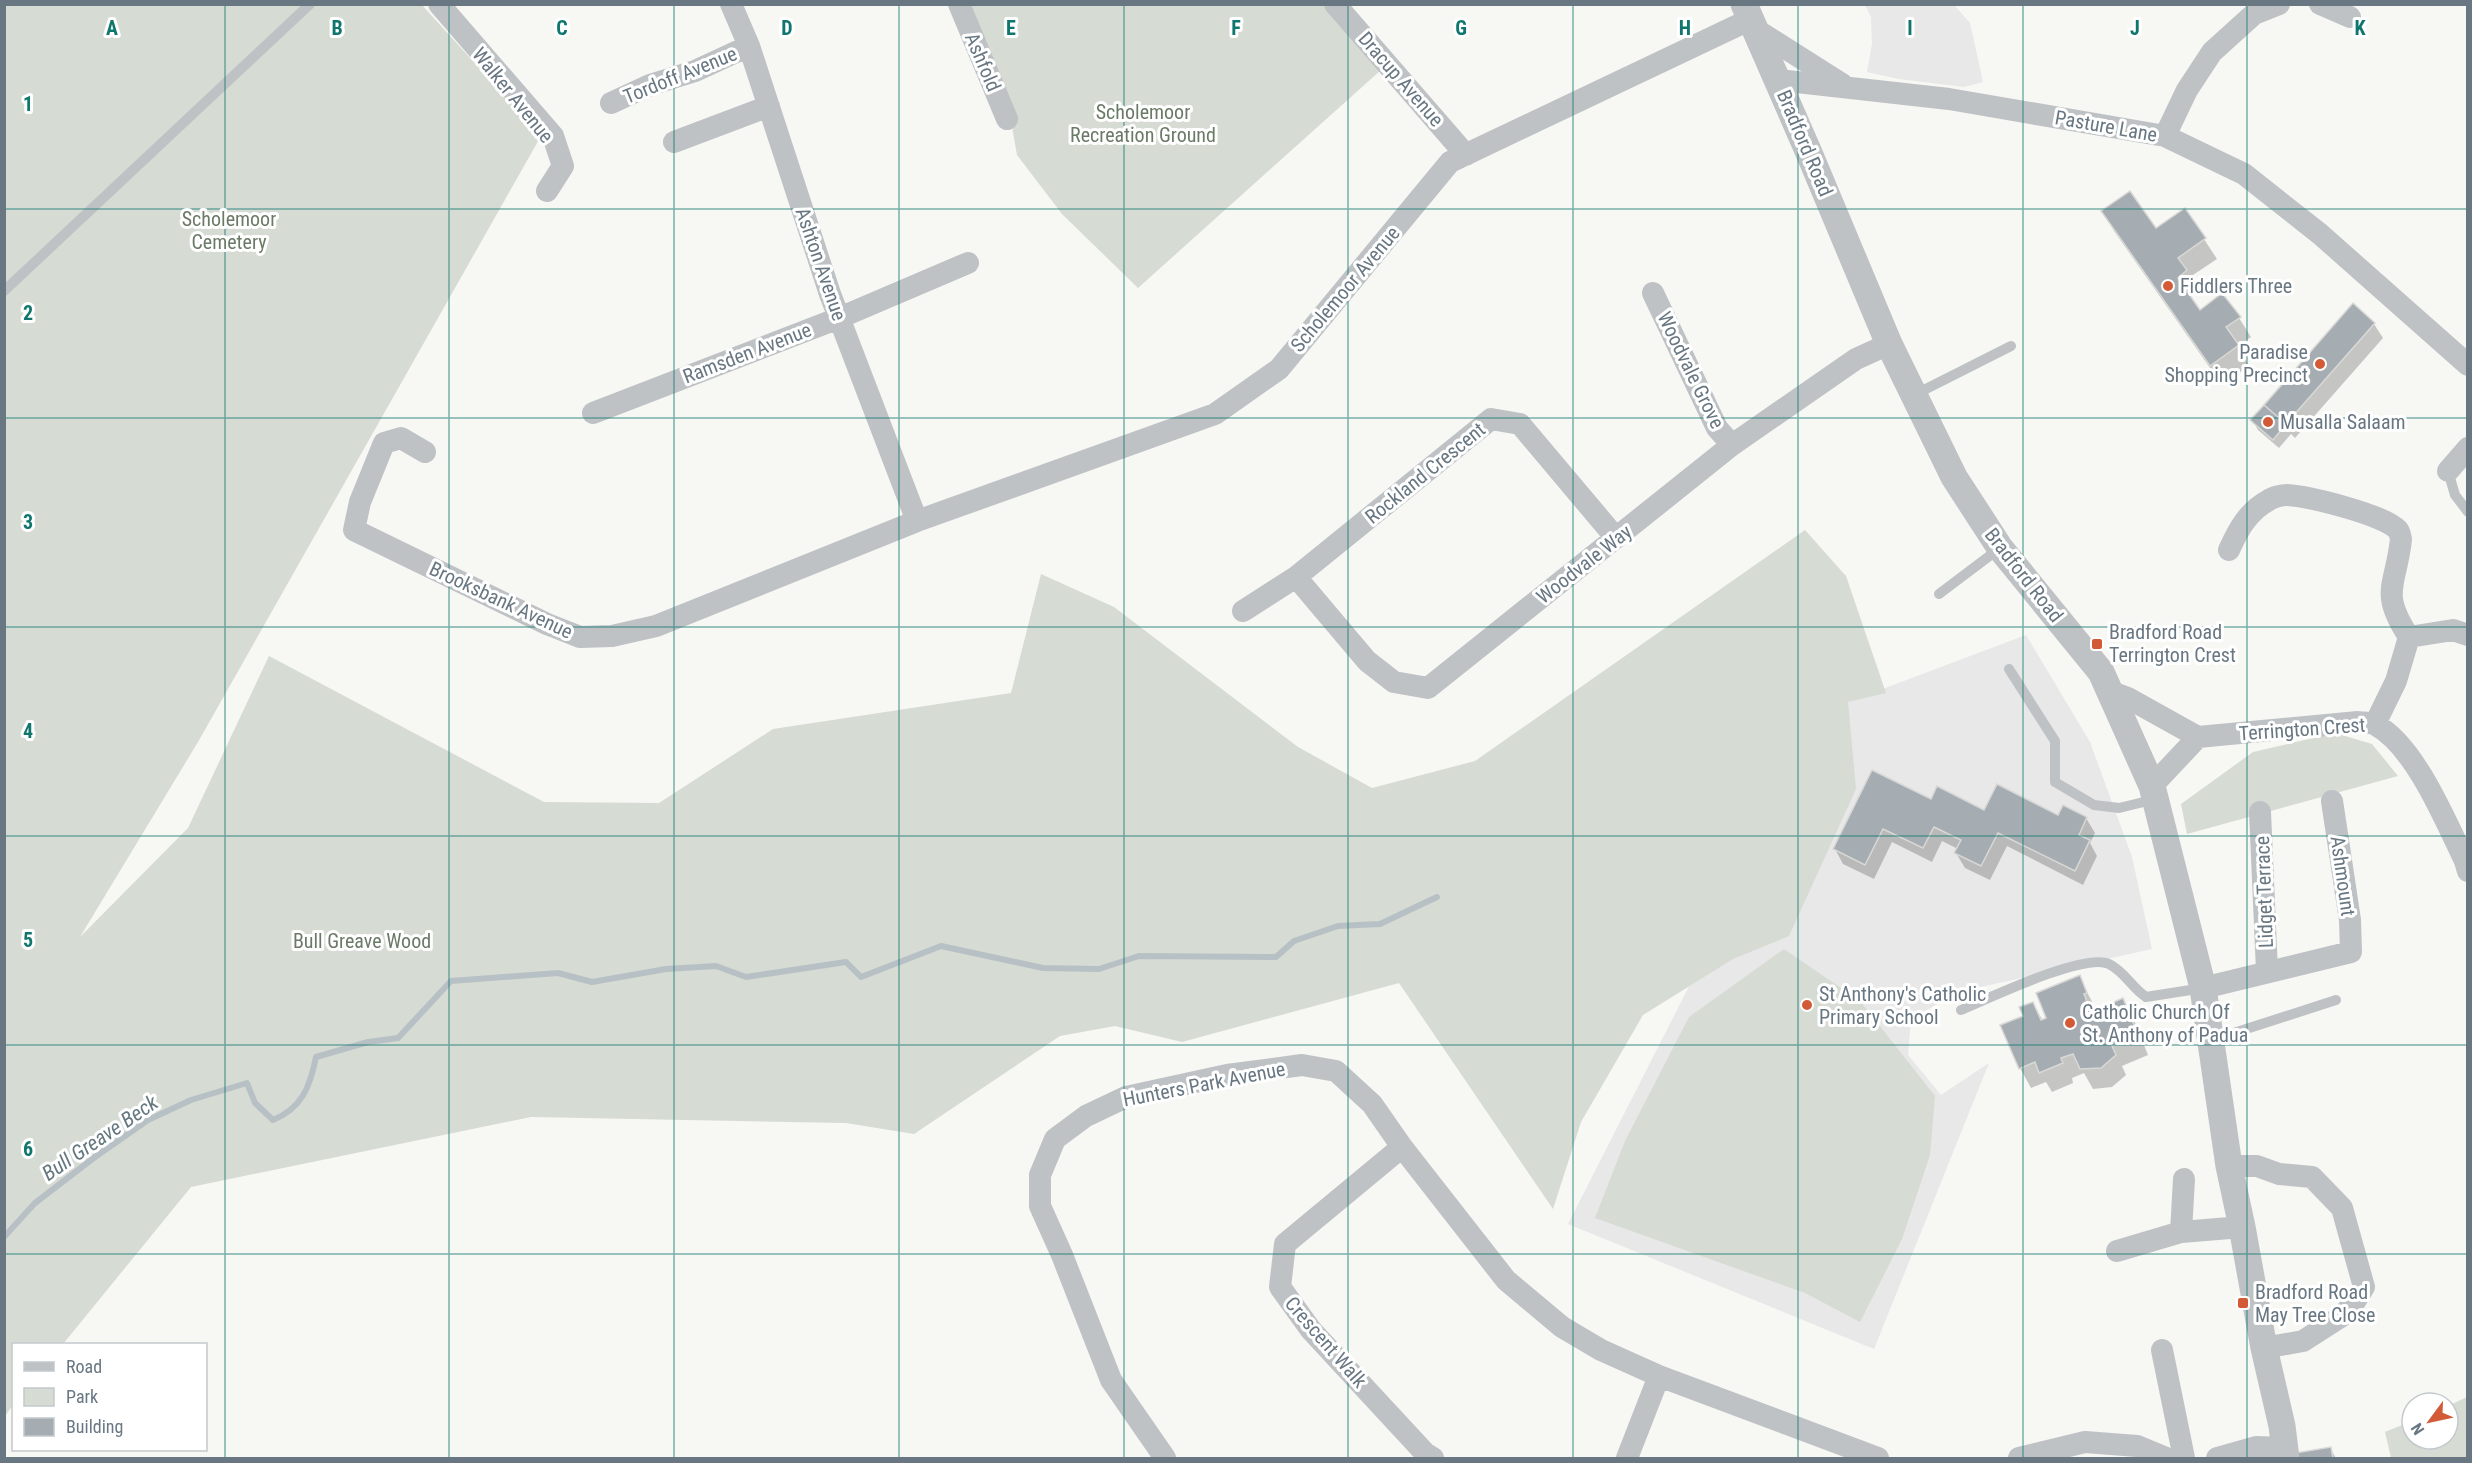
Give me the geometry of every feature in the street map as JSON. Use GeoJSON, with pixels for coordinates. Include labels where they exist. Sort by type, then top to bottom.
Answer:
{"type":"FeatureCollection","features":[{"type":"Feature","properties":{"kind":"street","name":"Walker Avenue"},"geometry":{"type":"LineString","coordinates":[[439,4],[553,136],[563,166],[548,191]]}},
{"type":"Feature","properties":{"kind":"street","name":"Ashton Avenue"},"geometry":{"type":"LineString","coordinates":[[731,4],[749,46],[839,318],[917,521]]}},
{"type":"Feature","properties":{"kind":"street","name":"Ashfold"},"geometry":{"type":"LineString","coordinates":[[958,4],[1007,119]]}},
{"type":"Feature","properties":{"kind":"street","name":"Dracup Avenue"},"geometry":{"type":"LineString","coordinates":[[1335,4],[1466,155]]}},
{"type":"Feature","properties":{"kind":"street"},"geometry":{"type":"LineString","coordinates":[[2165,136],[2187,90],[2211,52],[2254,14],[2279,4]]}},
{"type":"Feature","properties":{"kind":"street"},"geometry":{"type":"LineString","coordinates":[[2320,4],[2350,17]]}},
{"type":"Feature","properties":{"kind":"street","name":"Scholemoor Avenue"},"geometry":{"type":"LineString","coordinates":[[917,521],[1215,414],[1279,369],[1450,162],[1750,17]]}},
{"type":"Feature","properties":{"kind":"street","name":"Pasture Lane"},"geometry":{"type":"LineString","coordinates":[[1750,17],[1847,87]]}},
{"type":"Feature","properties":{"kind":"street","name":"Bradford Road"},"geometry":{"type":"LineString","coordinates":[[1750,17],[1889,344],[1954,477],[2000,548],[2101,672],[2154,792],[2203,988],[2229,1166],[2264,1348],[2282,1426],[2285,1453]]}},
{"type":"Feature","properties":{"kind":"street","name":"Tordoff Avenue"},"geometry":{"type":"LineString","coordinates":[[611,103],[650,85],[695,71],[749,46]]}},
{"type":"Feature","properties":{"kind":"street","name":"Pasture Lane"},"geometry":{"type":"LineString","coordinates":[[1778,80],[1949,99],[2165,136],[2244,174],[2320,234],[2468,365]]}},
{"type":"Feature","properties":{"kind":"street"},"geometry":{"type":"LineString","coordinates":[[674,142],[769,106]]}},
{"type":"Feature","properties":{"kind":"street","name":"Ramsden Avenue"},"geometry":{"type":"LineString","coordinates":[[593,413],[839,318],[968,263]]}},
{"type":"Feature","properties":{"kind":"street","name":"Woodvale Grove"},"geometry":{"type":"LineString","coordinates":[[1653,293],[1717,428],[1732,446]]}},
{"type":"Feature","properties":{"kind":"street","name":"Woodvale Way"},"geometry":{"type":"LineString","coordinates":[[1296,577],[1367,661],[1394,682],[1428,688],[1732,446],[1856,359],[1889,344]]}},
{"type":"Feature","properties":{"kind":"street","name":"Rockland Crescent"},"geometry":{"type":"LineString","coordinates":[[1243,611],[1296,577],[1491,419],[1520,424],[1616,538]]}},
{"type":"Feature","properties":{"kind":"street","name":"Brooksbank Avenue"},"geometry":{"type":"LineString","coordinates":[[425,452],[401,438],[384,443],[360,502],[354,530],[547,624],[580,637],[612,636],[656,626],[917,521]]}},
{"type":"Feature","properties":{"kind":"street"},"geometry":{"type":"LineString","coordinates":[[2448,471],[2468,448]]}},
{"type":"Feature","properties":{"kind":"street"},"geometry":{"type":"LineString","coordinates":[[2229,550],[2241,524],[2257,508],[2270,499],[2285,495],[2344,506],[2386,523],[2398,530],[2401,539],[2390,596],[2395,616],[2409,637]]}},
{"type":"Feature","properties":{"kind":"street"},"geometry":{"type":"LineString","coordinates":[[2409,637],[2453,630],[2468,635]]}},
{"type":"Feature","properties":{"kind":"street"},"geometry":{"type":"LineString","coordinates":[[2375,724],[2396,681],[2409,637]]}},
{"type":"Feature","properties":{"kind":"street"},"geometry":{"type":"LineString","coordinates":[[2109,691],[2198,738],[2154,792]]}},
{"type":"Feature","properties":{"kind":"street","name":"Terrington Crest"},"geometry":{"type":"LineString","coordinates":[[2198,738],[2358,722],[2375,724],[2394,741],[2422,775],[2468,871]]}},
{"type":"Feature","properties":{"kind":"street","name":"Ashmount"},"geometry":{"type":"LineString","coordinates":[[2332,801],[2350,920],[2351,952]]}},
{"type":"Feature","properties":{"kind":"street","name":"Lidget Terrace"},"geometry":{"type":"LineString","coordinates":[[2260,812],[2267,972]]}},
{"type":"Feature","properties":{"kind":"street","name":"Lidget Terrace"},"geometry":{"type":"LineString","coordinates":[[2203,988],[2351,952]]}},
{"type":"Feature","properties":{"kind":"street","name":"Hunters Park Avenue"},"geometry":{"type":"LineString","coordinates":[[1165,1458],[1111,1380],[1041,1206],[1040,1175],[1055,1139],[1086,1116],[1126,1097],[1227,1075],[1302,1065],[1336,1071],[1372,1104],[1402,1148],[1506,1280],[1562,1328],[1600,1350],[1659,1376],[1878,1458]]}},
{"type":"Feature","properties":{"kind":"street","name":"Crescent Walk"},"geometry":{"type":"LineString","coordinates":[[1402,1148],[1285,1244],[1280,1287],[1311,1330],[1425,1453],[1433,1458]]}},
{"type":"Feature","properties":{"kind":"street"},"geometry":{"type":"LineString","coordinates":[[2229,1166],[2257,1166],[2279,1174],[2312,1177],[2342,1208],[2364,1287],[2342,1316],[2303,1341],[2264,1348]]}},
{"type":"Feature","properties":{"kind":"street"},"geometry":{"type":"LineString","coordinates":[[2181,1232],[2184,1179]]}},
{"type":"Feature","properties":{"kind":"street"},"geometry":{"type":"LineString","coordinates":[[2117,1251],[2181,1232],[2242,1227]]}},
{"type":"Feature","properties":{"kind":"street"},"geometry":{"type":"LineString","coordinates":[[2162,1350],[2184,1458]]}},
{"type":"Feature","properties":{"kind":"street"},"geometry":{"type":"LineString","coordinates":[[1627,1458],[1659,1376]]}},
{"type":"Feature","properties":{"kind":"street"},"geometry":{"type":"LineString","coordinates":[[2019,1458],[2085,1442],[2137,1446],[2166,1458]]}},
{"type":"Feature","properties":{"kind":"street"},"geometry":{"type":"LineString","coordinates":[[2217,1458],[2256,1448],[2285,1453]]}},
{"type":"Feature","properties":{"kind":"lane"},"geometry":{"type":"LineString","coordinates":[[4,291],[310,4]]}},
{"type":"Feature","properties":{"kind":"lane"},"geometry":{"type":"LineString","coordinates":[[1914,395],[2011,346]]}},
{"type":"Feature","properties":{"kind":"lane"},"geometry":{"type":"LineString","coordinates":[[2448,471],[2455,495],[2468,512]]}},
{"type":"Feature","properties":{"kind":"lane"},"geometry":{"type":"LineString","coordinates":[[1939,594],[2000,548]]}},
{"type":"Feature","properties":{"kind":"lane"},"geometry":{"type":"LineString","coordinates":[[2009,669],[2055,741],[2055,782],[2094,806],[2119,808],[2154,792]]}},
{"type":"Feature","properties":{"kind":"lane"},"geometry":{"type":"LineString","coordinates":[[1961,1010],[2058,970],[2084,963],[2106,962],[2123,973],[2133,988],[2146,997],[2203,988]]}},
{"type":"Feature","properties":{"kind":"lane"},"geometry":{"type":"LineString","coordinates":[[2212,1040],[2336,1000]]}},
{"type":"Feature","properties":{"kind":"shaded area"},"geometry":{"type":"Polygon","coordinates":[[[1865,5],[1954,5],[1970,23],[1983,82],[1964,87],[1899,79],[1867,72],[1872,44],[1871,17],[1865,5]]]}},
{"type":"Feature","properties":{"kind":"shaded area","name":"St Anthony's Catholic Primary School"},"geometry":{"type":"Polygon","coordinates":[[[2026,635],[2090,742],[2132,857],[2152,949],[1958,992],[1911,1019],[1908,1055],[1941,1095],[1989,1063],[1874,1349],[1568,1224],[1704,957],[1840,705],[2026,635]]]}},
{"type":"Feature","properties":{"kind":"green space","name":"Bull Greave Wood"},"geometry":{"type":"Polygon","coordinates":[[[5,5],[422,5],[541,136],[198,742],[80,937],[188,828],[269,656],[544,802],[659,803],[773,729],[1011,693],[1041,574],[1114,607],[1298,747],[1372,788],[1475,761],[1805,530],[1846,576],[1886,693],[1848,702],[1856,789],[1789,936],[1733,959],[1643,1015],[1581,1122],[1553,1209],[1399,983],[1182,1042],[1115,1026],[1060,1036],[914,1134],[846,1123],[531,1117],[191,1187],[64,1343],[12,1343],[12,1406],[5,1416],[5,5]]]}},
{"type":"Feature","properties":{"kind":"green space","name":"Scholemoor Recreation Ground"},"geometry":{"type":"Polygon","coordinates":[[[964,5],[1323,5],[1381,70],[1138,288],[1062,214],[1017,155],[1011,121],[964,5]]]}},
{"type":"Feature","properties":{"kind":"green space"},"geometry":{"type":"Polygon","coordinates":[[[2335,733],[2372,744],[2398,776],[2187,834],[2181,804],[2253,752],[2335,733]]]}},
{"type":"Feature","properties":{"kind":"green space"},"geometry":{"type":"Polygon","coordinates":[[[1784,949],[1860,1001],[1935,1096],[1930,1155],[1902,1239],[1860,1322],[1805,1293],[1595,1218],[1625,1141],[1689,1017],[1784,949]]]}},
{"type":"Feature","properties":{"kind":"green space"},"geometry":{"type":"Polygon","coordinates":[[[2467,1397],[2467,1458],[2391,1458],[2385,1432],[2400,1426],[2400,1451],[2460,1451],[2460,1400],[2467,1397]]]}},
{"type":"Feature","properties":{"kind":"building","name":"Fiddlers Three"},"geometry":{"type":"Polygon","coordinates":[[[2130,191],[2156,228],[2185,208],[2206,238],[2178,258],[2187,270],[2178,278],[2200,310],[2222,293],[2241,317],[2226,327],[2239,345],[2210,366],[2101,211],[2130,191]]]}},
{"type":"Feature","properties":{"kind":"building","name":"Paradise Shopping Precinct"},"geometry":{"type":"Polygon","coordinates":[[[2353,303],[2375,323],[2286,424],[2264,405],[2353,303]]]}},
{"type":"Feature","properties":{"kind":"building","name":"Musalla Salaam"},"geometry":{"type":"Polygon","coordinates":[[[2264,405],[2286,424],[2273,440],[2250,420],[2264,405]]]}},
{"type":"Feature","properties":{"kind":"building"},"geometry":{"type":"Polygon","coordinates":[[[1872,770],[1931,799],[1937,786],[1984,810],[1997,784],[2058,815],[2063,805],[2087,817],[2079,835],[2090,840],[2075,871],[1998,833],[1981,866],[1954,853],[1961,840],[1934,827],[1923,848],[1883,829],[1865,865],[1833,849],[1872,770]]]}},
{"type":"Feature","properties":{"kind":"building","name":"Catholic Church Of St. Anthony of Padua"},"geometry":{"type":"Polygon","coordinates":[[[2080,975],[2091,1012],[2123,998],[2138,1035],[2112,1046],[2116,1055],[2101,1068],[2080,1069],[2073,1054],[2061,1058],[2063,1063],[2039,1073],[2035,1062],[2019,1069],[2000,1025],[2023,1016],[2019,1007],[2033,1002],[2041,1020],[2046,1018],[2036,993],[2080,975]]]}},
{"type":"Feature","properties":{"kind":"building"},"geometry":{"type":"Polygon","coordinates":[[[2331,1447],[2333,1458],[2296,1458],[2295,1453],[2331,1447]]]}},
{"type":"Feature","properties":{"kind":"waterway","name":"Bull Greave Beck"},"geometry":{"type":"LineString","coordinates":[[4,1237],[35,1203],[95,1157],[148,1120],[191,1100],[247,1083],[255,1103],[273,1120],[283,1115],[298,1103],[303,1095],[311,1078],[316,1057],[368,1042],[398,1038],[451,981],[558,973],[592,982],[666,969],[716,966],[746,977],[846,962],[861,977],[941,946],[1043,968],[1099,969],[1139,956],[1276,957],[1294,941],[1338,926],[1380,924],[1437,897]]}},
{"type":"Feature","properties":{"kind":"place","name":"Fiddlers Three"},"geometry":{"type":"Point","coordinates":[2168,286]}},
{"type":"Feature","properties":{"kind":"place","name":"Paradise Shopping Precinct"},"geometry":{"type":"Point","coordinates":[2320,364]}},
{"type":"Feature","properties":{"kind":"place","name":"Musalla Salaam"},"geometry":{"type":"Point","coordinates":[2268,422]}},
{"type":"Feature","properties":{"kind":"place","name":"Bradford Road Terrington Crest"},"geometry":{"type":"Point","coordinates":[2097,644]}},
{"type":"Feature","properties":{"kind":"place","name":"St Anthony's Catholic Primary School"},"geometry":{"type":"Point","coordinates":[1807,1005]}},
{"type":"Feature","properties":{"kind":"place","name":"Catholic Church Of St. Anthony of Padua"},"geometry":{"type":"Point","coordinates":[2070,1023]}},
{"type":"Feature","properties":{"kind":"place","name":"Bradford Road May Tree Close"},"geometry":{"type":"Point","coordinates":[2243,1303]}},
{"type":"Feature","properties":{"kind":"park label","name":"Scholemoor Cemetery"},"geometry":{"type":"Point","coordinates":[229,230]}}]}
